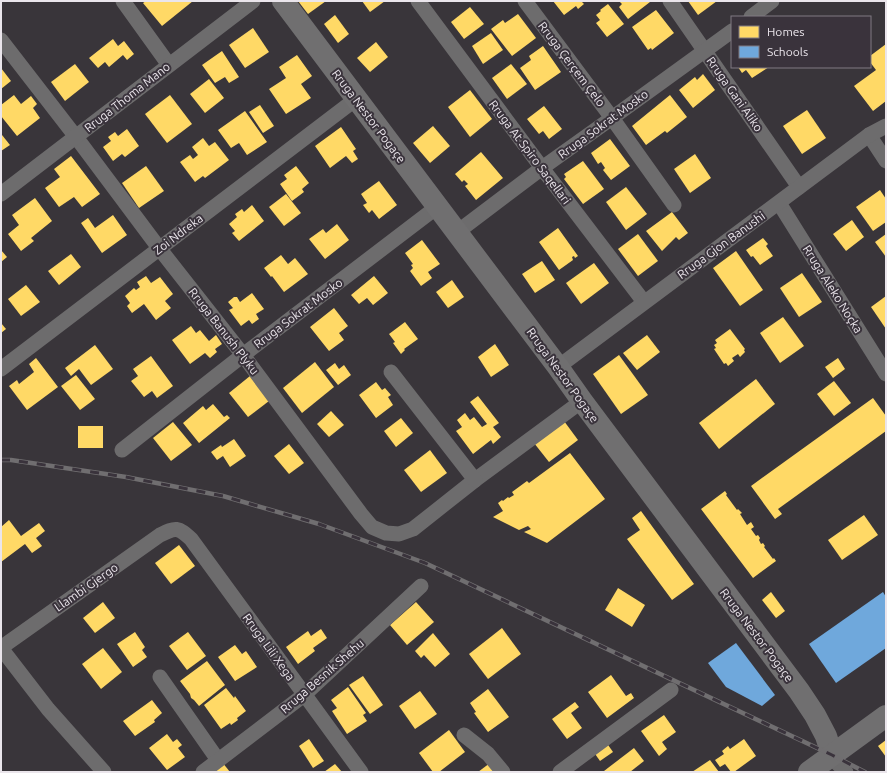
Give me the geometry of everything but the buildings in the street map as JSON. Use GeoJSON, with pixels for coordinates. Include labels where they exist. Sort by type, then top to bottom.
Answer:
{"type":"FeatureCollection","features":[{"type":"Feature","properties":{"kind":"street"},"geometry":{"type":"LineString","coordinates":[[123,1],[169,65]]}},
{"type":"Feature","properties":{"kind":"street","name":"Rruga Thoma Mano"},"geometry":{"type":"LineString","coordinates":[[1,194],[253,1]]}},
{"type":"Feature","properties":{"kind":"street","name":"Rruga Nestor Pogaçe"},"geometry":{"type":"LineString","coordinates":[[283,1],[558,367],[803,697],[826,736],[832,755]]}},
{"type":"Feature","properties":{"kind":"street","name":"Rruga At Spiro Saqellari"},"geometry":{"type":"LineString","coordinates":[[418,1],[644,302]]}},
{"type":"Feature","properties":{"kind":"street","name":"Rruga Çerçem Çelo"},"geometry":{"type":"LineString","coordinates":[[525,1],[612,118],[674,205]]}},
{"type":"Feature","properties":{"kind":"street","name":"Rruga Gani Aliko"},"geometry":{"type":"LineString","coordinates":[[670,1],[799,188]]}},
{"type":"Feature","properties":{"kind":"street"},"geometry":{"type":"LineString","coordinates":[[752,16],[772,1]]}},
{"type":"Feature","properties":{"kind":"street","name":"Rruga Sokrat Mosko"},"geometry":{"type":"LineString","coordinates":[[456,233],[542,168],[731,32]]}},
{"type":"Feature","properties":{"kind":"street","name":"Rruga Banush Plyku"},"geometry":{"type":"LineString","coordinates":[[1,40],[159,248],[243,355],[372,527],[386,533],[399,534],[413,529],[475,480],[582,401]]}},
{"type":"Feature","properties":{"kind":"street","name":"Zoi Ndreka"},"geometry":{"type":"LineString","coordinates":[[1,369],[356,98]]}},
{"type":"Feature","properties":{"kind":"street","name":"Rruga Gjon Banushi"},"geometry":{"type":"LineString","coordinates":[[558,367],[869,135],[886,126]]}},
{"type":"Feature","properties":{"kind":"street"},"geometry":{"type":"LineString","coordinates":[[869,135],[886,161]]}},
{"type":"Feature","properties":{"kind":"street","name":"Rruga Aleko Noçka"},"geometry":{"type":"LineString","coordinates":[[779,203],[886,374]]}},
{"type":"Feature","properties":{"kind":"street","name":"Rruga Sokrat Mosko"},"geometry":{"type":"LineString","coordinates":[[122,450],[243,355],[437,207]]}},
{"type":"Feature","properties":{"kind":"street"},"geometry":{"type":"LineString","coordinates":[[391,372],[475,480]]}},
{"type":"Feature","properties":{"kind":"street","name":"Llambi Gjergo"},"geometry":{"type":"LineString","coordinates":[[1,647],[160,535],[172,529]]}},
{"type":"Feature","properties":{"kind":"street","name":"Rruga Lili Xega"},"geometry":{"type":"LineString","coordinates":[[172,529],[182,531],[191,539],[361,772]]}},
{"type":"Feature","properties":{"kind":"street","name":"Rruga Besnik Shehu"},"geometry":{"type":"LineString","coordinates":[[203,772],[304,695],[421,586]]}},
{"type":"Feature","properties":{"kind":"street"},"geometry":{"type":"LineString","coordinates":[[1,647],[48,709],[104,772]]}},
{"type":"Feature","properties":{"kind":"street"},"geometry":{"type":"LineString","coordinates":[[160,677],[218,760]]}},
{"type":"Feature","properties":{"kind":"street"},"geometry":{"type":"LineString","coordinates":[[560,772],[671,690]]}},
{"type":"Feature","properties":{"kind":"street"},"geometry":{"type":"LineString","coordinates":[[809,772],[886,716]]}},
{"type":"Feature","properties":{"kind":"street"},"geometry":{"type":"LineString","coordinates":[[464,734],[488,754],[503,772]]}},
{"type":"Feature","properties":{"kind":"street"},"geometry":{"type":"LineString","coordinates":[[832,755],[837,763],[846,772]]}},
{"type":"Feature","properties":{"kind":"railway"},"geometry":{"type":"LineString","coordinates":[[1,460],[11,460],[126,477],[223,496],[319,524],[425,563],[865,772]]}}]}
